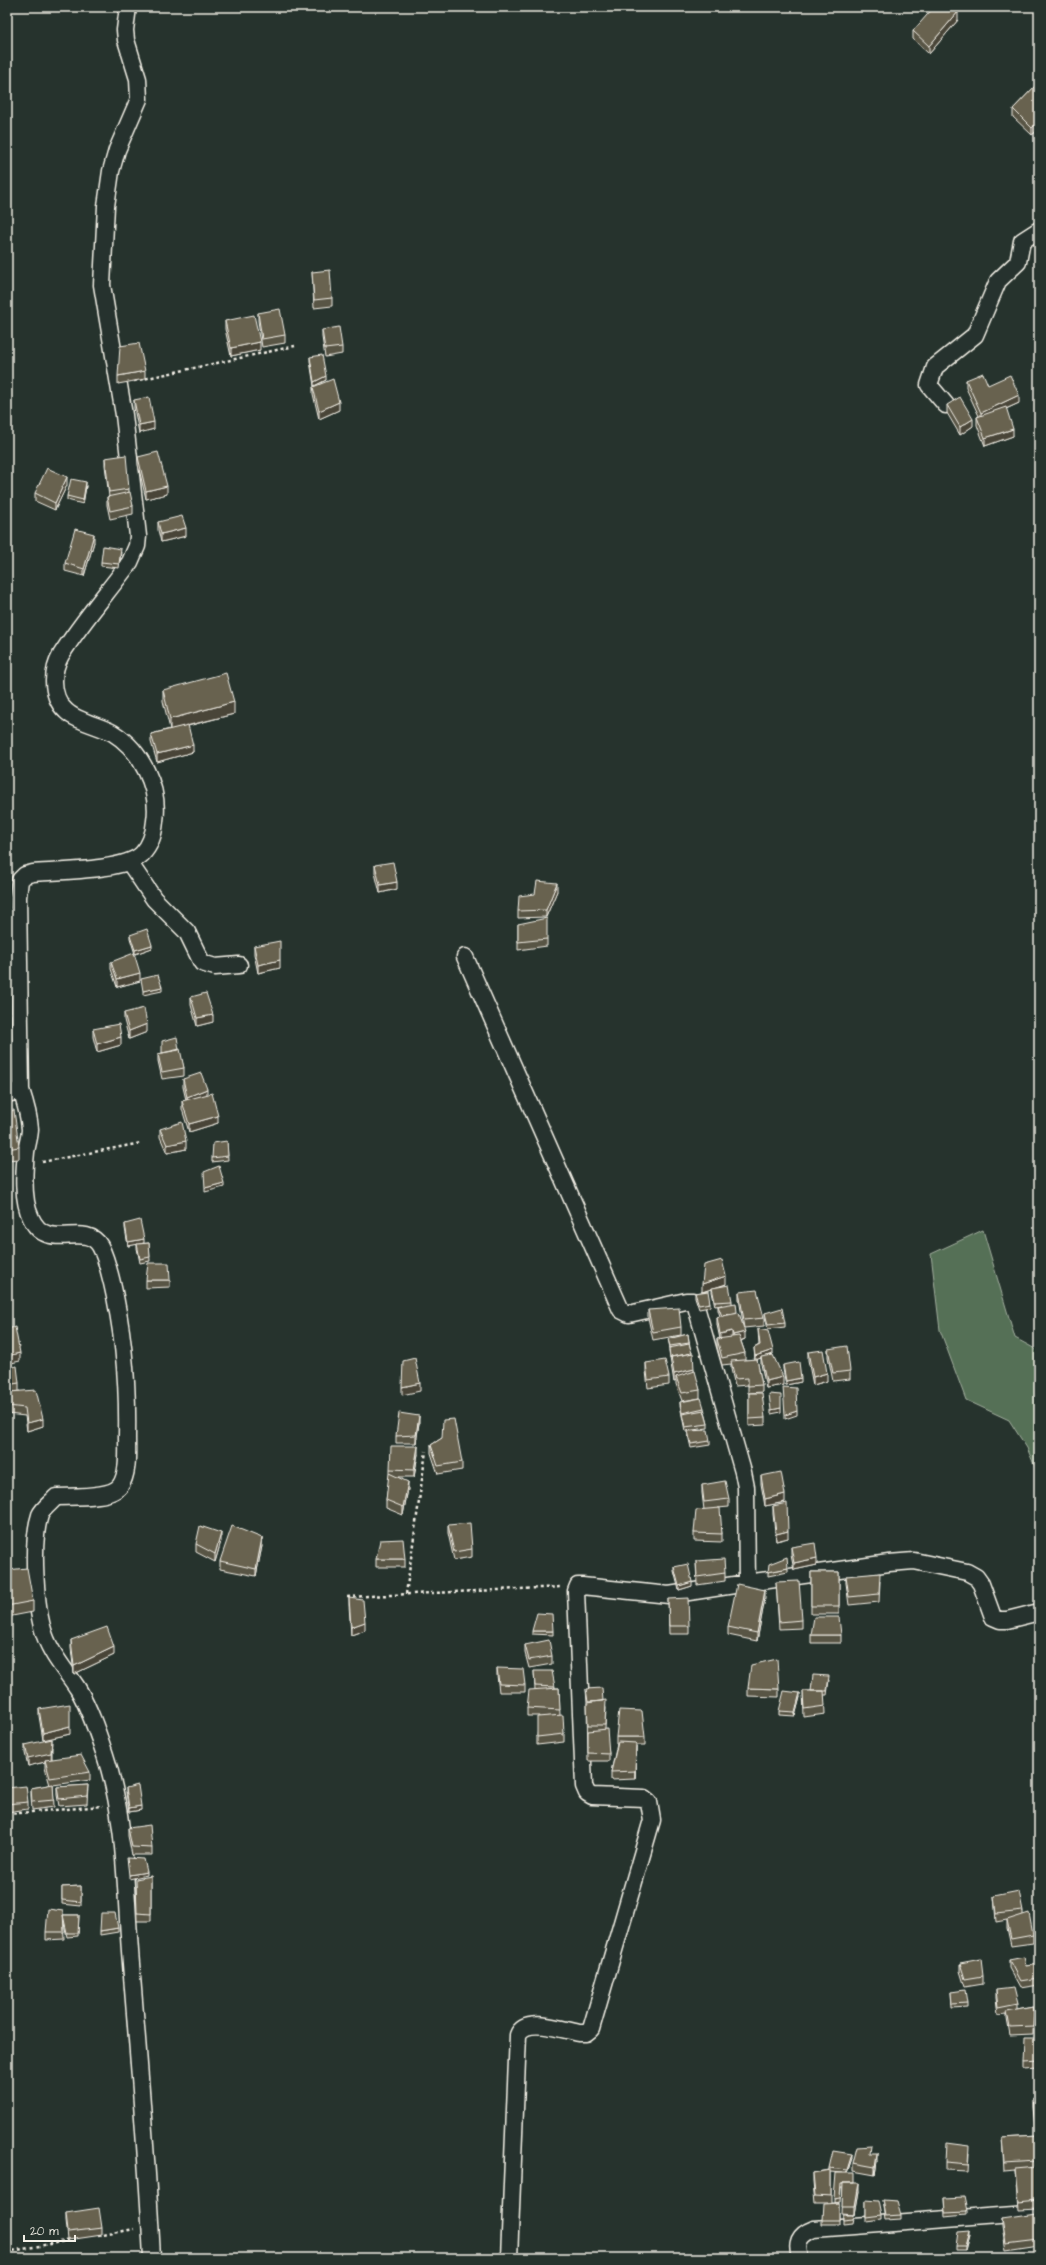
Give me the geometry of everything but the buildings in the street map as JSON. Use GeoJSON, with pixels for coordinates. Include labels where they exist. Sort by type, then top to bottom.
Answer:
{"type":"FeatureCollection","features":[{"type":"Feature","properties":{"kind":"street"},"geometry":{"type":"LineString","coordinates":[[128,7],[125,25],[126,40],[138,79],[139,99],[117,150],[111,171],[106,206],[103,300],[118,384],[137,528],[137,546],[130,562],[61,656],[54,681],[56,694],[67,712],[113,733],[135,752],[146,770],[153,788],[156,813],[153,835],[142,855],[129,862],[116,866],[33,873],[25,875],[20,880],[14,1092],[30,1129],[25,1166],[27,1201],[30,1216],[35,1226],[42,1233],[53,1237],[83,1235],[99,1244],[108,1267],[124,1343],[128,1400],[127,1450],[125,1473],[119,1487],[109,1493],[98,1495],[56,1497],[41,1512],[35,1536],[38,1609],[45,1636],[56,1658],[79,1691],[105,1756],[117,1805],[123,1841],[136,2028],[147,2149],[152,2258]]}},
{"type":"Feature","properties":{"kind":"street"},"geometry":{"type":"LineString","coordinates":[[946,405],[929,385],[935,367],[976,335],[998,281],[1018,262],[1022,241],[1039,230]]}},
{"type":"Feature","properties":{"kind":"street"},"geometry":{"type":"LineString","coordinates":[[129,862],[154,899],[187,932],[202,963],[215,967],[239,965]]}},
{"type":"Feature","properties":{"kind":"street"},"geometry":{"type":"LineString","coordinates":[[465,957],[621,1310],[629,1314],[686,1301],[693,1301],[695,1303],[746,1487],[748,1583]]}},
{"type":"Feature","properties":{"kind":"street"},"geometry":{"type":"LineString","coordinates":[[509,2258],[518,2035],[520,2029],[535,2024],[579,2033],[586,2033],[591,2029],[652,1820],[649,1802],[644,1798],[592,1796],[587,1793],[584,1786],[575,1595],[578,1586],[669,1595],[889,1563],[914,1561],[967,1572],[976,1577],[981,1584],[994,1617],[1000,1620],[1039,1612]]}},
{"type":"Feature","properties":{"kind":"street"},"geometry":{"type":"LineString","coordinates":[[800,2258],[798,2248],[799,2238],[805,2232],[814,2229],[1039,2212]]}},
{"type":"Feature","properties":{"kind":"path"},"geometry":{"type":"LineString","coordinates":[[118,384],[201,368],[295,346]]}},
{"type":"Feature","properties":{"kind":"path"},"geometry":{"type":"LineString","coordinates":[[25,1166],[141,1143]]}},
{"type":"Feature","properties":{"kind":"path"},"geometry":{"type":"LineString","coordinates":[[406,1594],[426,1451]]}},
{"type":"Feature","properties":{"kind":"path"},"geometry":{"type":"LineString","coordinates":[[347,1597],[578,1586]]}},
{"type":"Feature","properties":{"kind":"path"},"geometry":{"type":"LineString","coordinates":[[7,1814],[117,1805]]}},
{"type":"Feature","properties":{"kind":"path"},"geometry":{"type":"LineString","coordinates":[[95,2236],[151,2226]]}},
{"type":"Feature","properties":{"kind":"path"},"geometry":{"type":"LineString","coordinates":[[7,2252],[75,2239]]}},
{"type":"Feature","properties":{"kind":"green space"},"geometry":{"type":"Polygon","coordinates":[[[983,1230],[1015,1338],[1039,1351],[1039,1476],[1027,1448],[1009,1420],[966,1400],[940,1330],[931,1254],[983,1230]]]}}]}
